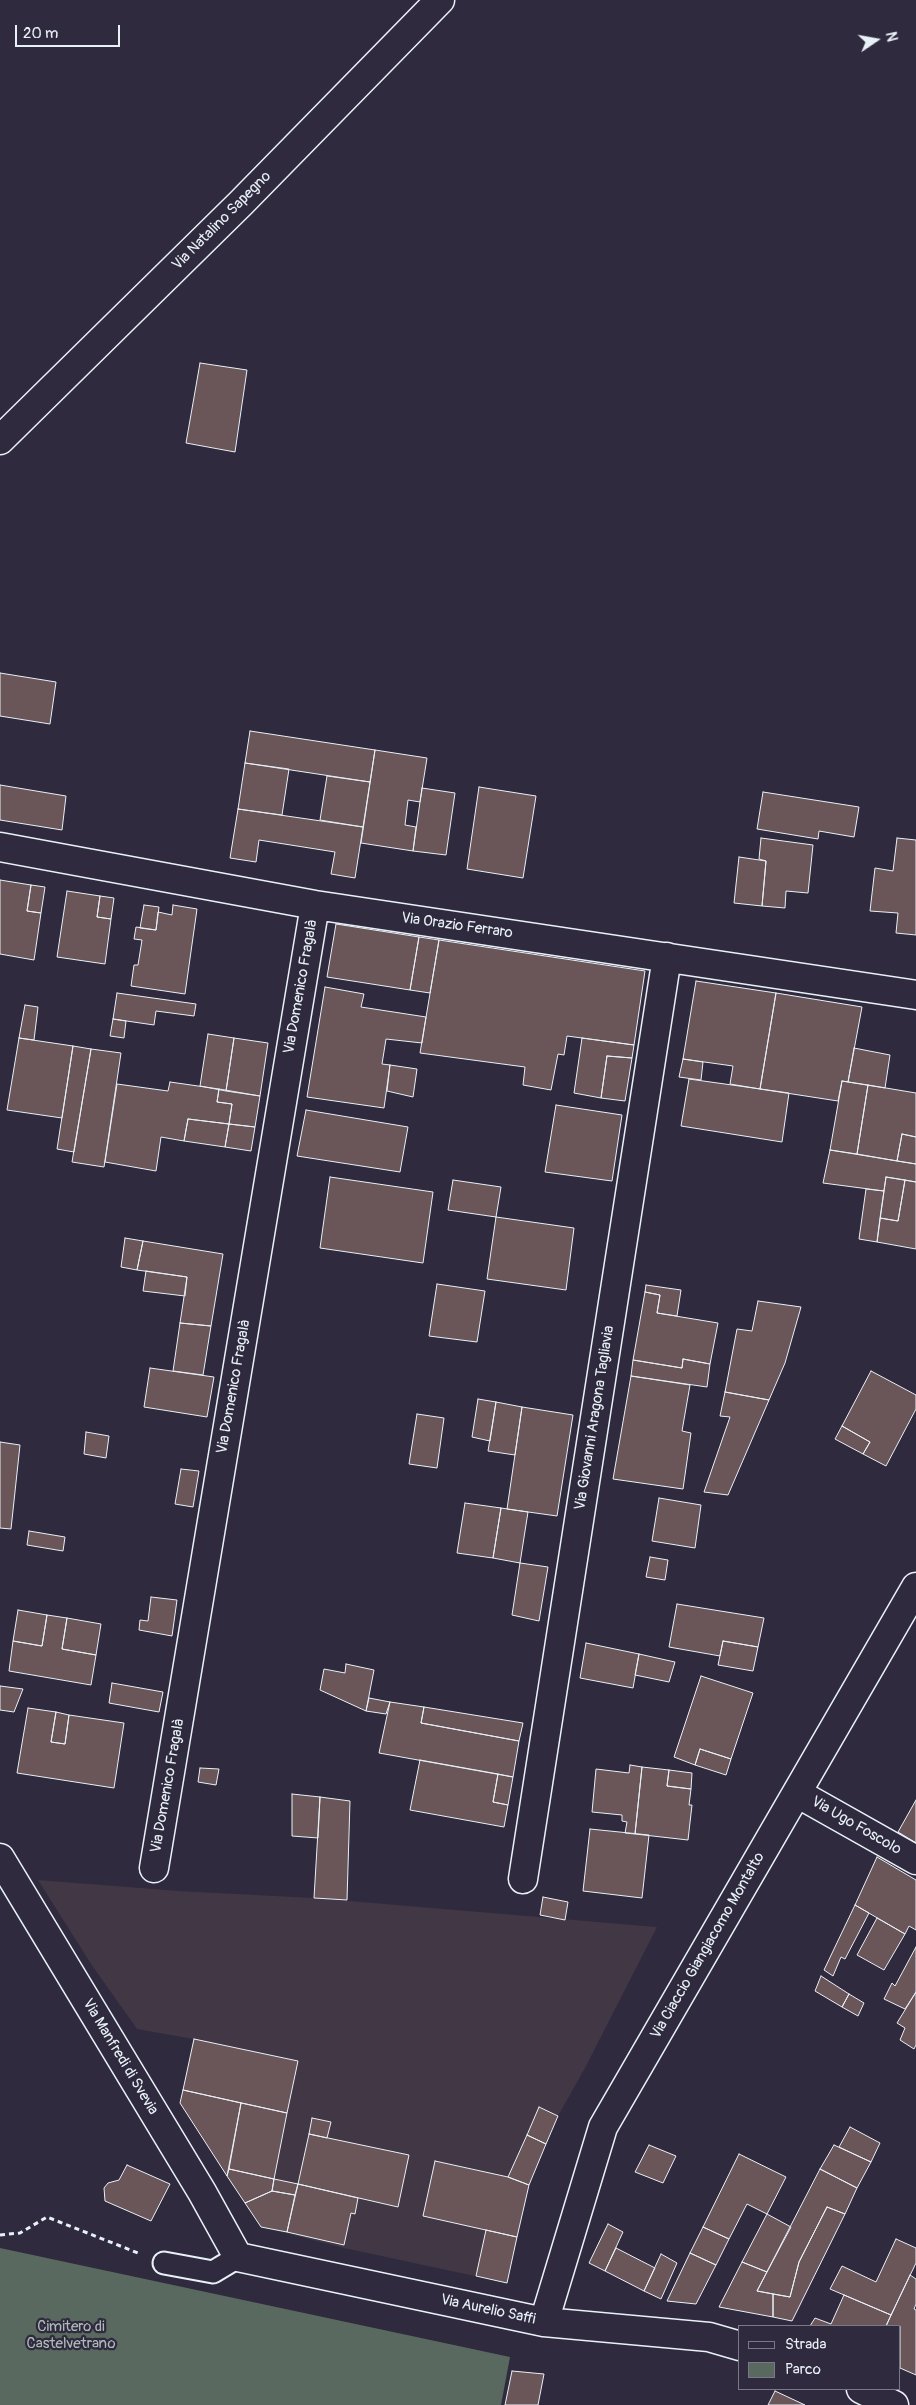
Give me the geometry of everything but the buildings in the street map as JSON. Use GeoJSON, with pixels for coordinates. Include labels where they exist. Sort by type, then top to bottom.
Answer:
{"type":"FeatureCollection","features":[{"type":"Feature","properties":{"kind":"street","name":"Via Natalino Sapegno"},"geometry":{"type":"LineString","coordinates":[[0,440],[241,203],[440,0]]}},
{"type":"Feature","properties":{"kind":"street","name":"Via Orazio Ferraro"},"geometry":{"type":"LineString","coordinates":[[0,847],[315,905],[916,995]]}},
{"type":"Feature","properties":{"kind":"street","name":"Via Domenico Fragalà"},"geometry":{"type":"LineString","coordinates":[[154,1868],[315,905]]}},
{"type":"Feature","properties":{"kind":"street","name":"Via Giovanni Aragona Tagliavia"},"geometry":{"type":"LineString","coordinates":[[523,1879],[667,957]]}},
{"type":"Feature","properties":{"kind":"street","name":"Via Ciaccio Giangiacomo Montalto"},"geometry":{"type":"LineString","coordinates":[[544,2322],[603,2127],[916,1587]]}},
{"type":"Feature","properties":{"kind":"street","name":"Via Ugo Foscolo"},"geometry":{"type":"LineString","coordinates":[[797,1793],[916,1860]]}},
{"type":"Feature","properties":{"kind":"street","name":"Via Manfredi di Svevia"},"geometry":{"type":"LineString","coordinates":[[0,1858],[202,2192],[238,2257]]}},
{"type":"Feature","properties":{"kind":"street","name":"Via Aurelio Saffi"},"geometry":{"type":"LineString","coordinates":[[238,2257],[544,2322],[709,2337],[738,2345]]}},
{"type":"Feature","properties":{"kind":"street"},"geometry":{"type":"LineString","coordinates":[[863,2390],[894,2405]]}},
{"type":"Feature","properties":{"kind":"lane"},"geometry":{"type":"LineString","coordinates":[[164,2263],[213,2272],[238,2257]]}},
{"type":"Feature","properties":{"kind":"path"},"geometry":{"type":"LineString","coordinates":[[0,2235],[20,2232],[47,2217],[164,2263]]}},
{"type":"Feature","properties":{"kind":"shaded area"},"geometry":{"type":"Polygon","coordinates":[[[38,1880],[179,1891],[314,1898],[657,1927],[585,2068],[558,2116],[529,2185],[507,2283],[344,2248],[261,2227],[180,2103],[193,2039],[137,2029],[91,1964],[38,1880]]]}},
{"type":"Feature","properties":{"kind":"green space","name":"Cimitero di Castelvetrano"},"geometry":{"type":"Polygon","coordinates":[[[0,2248],[510,2357],[501,2405],[0,2405],[0,2248]]]}}]}
